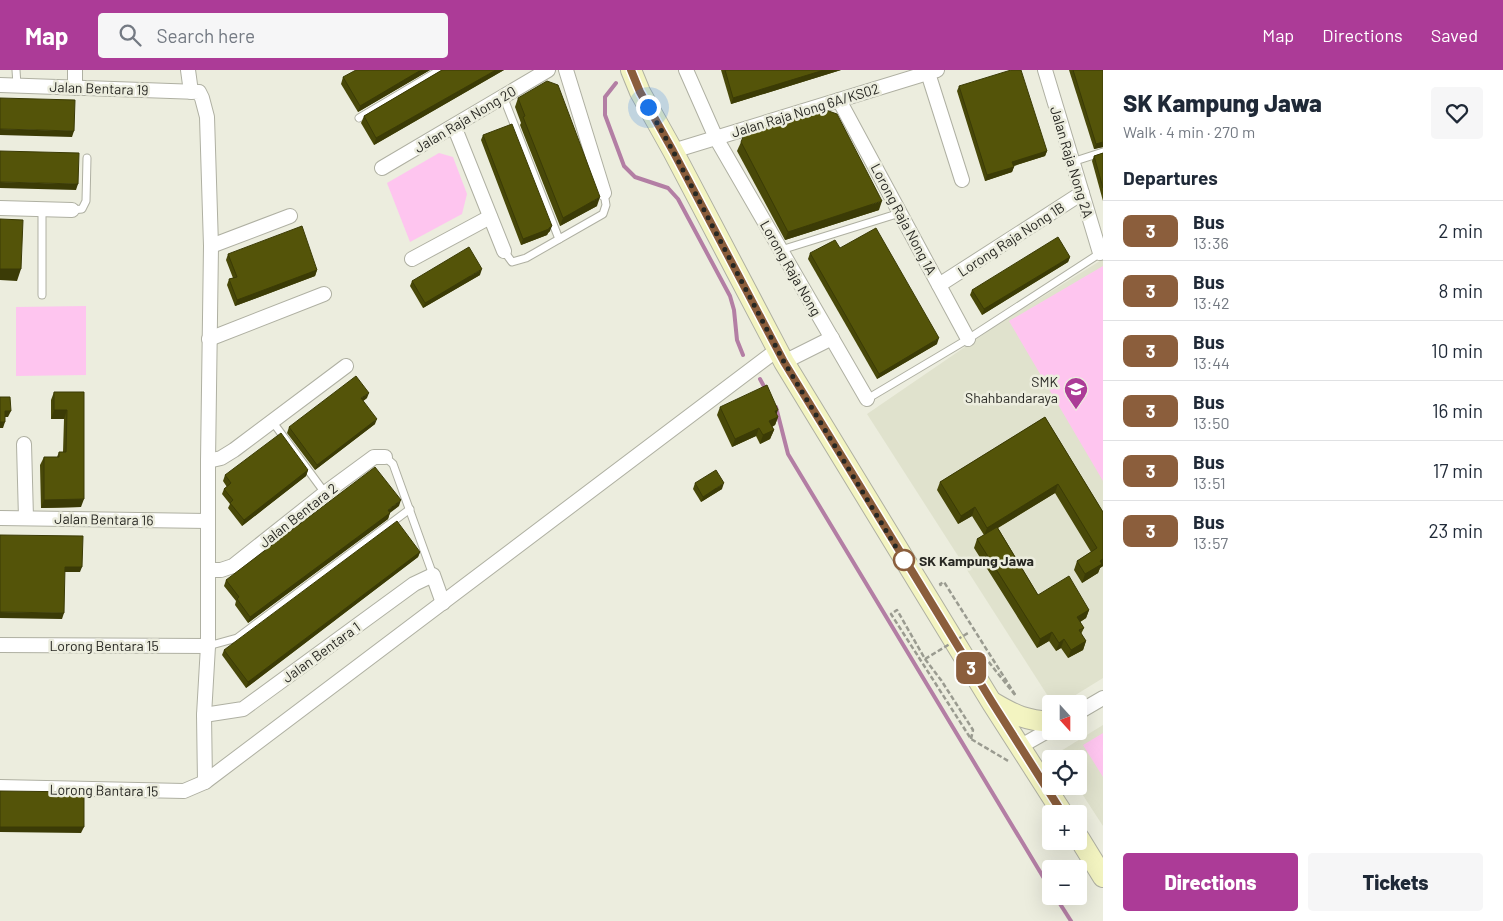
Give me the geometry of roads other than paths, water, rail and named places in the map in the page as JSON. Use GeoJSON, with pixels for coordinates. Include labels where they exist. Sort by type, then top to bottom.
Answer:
{"type":"FeatureCollection","features":[{"type":"Feature","properties":{"kind":"main road"},"geometry":{"type":"LineString","coordinates":[[631,70],[640,92],[673,151],[780,356],[992,702],[1058,805]]}},
{"type":"Feature","properties":{"kind":"main road"},"geometry":{"type":"LineString","coordinates":[[992,702],[1011,713],[1030,720],[1042,721]]}},
{"type":"Feature","properties":{"kind":"main road"},"geometry":{"type":"LineString","coordinates":[[1086,850],[1103,877]]}},
{"type":"Feature","properties":{"kind":"street"},"geometry":{"type":"LineString","coordinates":[[75,70],[75,88]]}},
{"type":"Feature","properties":{"kind":"street"},"geometry":{"type":"LineString","coordinates":[[188,70],[195,92],[202,98],[207,117],[211,246],[208,646],[204,716],[205,782]]}},
{"type":"Feature","properties":{"kind":"street","name":"Jalan Raja Nong 20"},"geometry":{"type":"LineString","coordinates":[[382,168],[548,70]]}},
{"type":"Feature","properties":{"kind":"street"},"geometry":{"type":"LineString","coordinates":[[566,70],[604,193]]}},
{"type":"Feature","properties":{"kind":"street","name":"Lorong Raja Nong"},"geometry":{"type":"LineString","coordinates":[[686,70],[716,138],[867,399]]}},
{"type":"Feature","properties":{"kind":"street","name":"Jalan Raja Nong 2A"},"geometry":{"type":"LineString","coordinates":[[1045,70],[1101,252]]}},
{"type":"Feature","properties":{"kind":"street"},"geometry":{"type":"LineString","coordinates":[[933,71],[962,180]]}},
{"type":"Feature","properties":{"kind":"street","name":"Jalan Raja Nong 6A/KS02"},"geometry":{"type":"LineString","coordinates":[[673,151],[933,71]]}},
{"type":"Feature","properties":{"kind":"street","name":"Jalan Bentara 19"},"geometry":{"type":"LineString","coordinates":[[0,85],[195,92]]}},
{"type":"Feature","properties":{"kind":"street","name":"Lorong Raja Nong 1A"},"geometry":{"type":"LineString","coordinates":[[840,100],[968,339]]}},
{"type":"Feature","properties":{"kind":"street"},"geometry":{"type":"LineString","coordinates":[[454,126],[504,251]]}},
{"type":"Feature","properties":{"kind":"street","name":"Lorong Raja Nong 1B"},"geometry":{"type":"LineString","coordinates":[[940,286],[1082,193]]}},
{"type":"Feature","properties":{"kind":"street"},"geometry":{"type":"LineString","coordinates":[[0,208],[72,210]]}},
{"type":"Feature","properties":{"kind":"street"},"geometry":{"type":"LineString","coordinates":[[211,246],[290,216]]}},
{"type":"Feature","properties":{"kind":"street"},"geometry":{"type":"LineString","coordinates":[[412,259],[490,217]]}},
{"type":"Feature","properties":{"kind":"street"},"geometry":{"type":"LineString","coordinates":[[209,339],[324,294]]}},
{"type":"Feature","properties":{"kind":"street","name":"Lorong Bantara 15"},"geometry":{"type":"LineString","coordinates":[[0,787],[184,791],[205,782],[443,603],[780,356],[832,338]]}},
{"type":"Feature","properties":{"kind":"street"},"geometry":{"type":"LineString","coordinates":[[208,461],[221,458],[234,450],[346,366]]}},
{"type":"Feature","properties":{"kind":"street"},"geometry":{"type":"LineString","coordinates":[[24,444],[26,518]]}},
{"type":"Feature","properties":{"kind":"street","name":"Jalan Bentara 2"},"geometry":{"type":"LineString","coordinates":[[209,570],[221,570],[233,566],[374,457],[385,457]]}},
{"type":"Feature","properties":{"kind":"street","name":"Jalan Bentara 16"},"geometry":{"type":"LineString","coordinates":[[0,518],[208,521]]}},
{"type":"Feature","properties":{"kind":"street"},"geometry":{"type":"LineString","coordinates":[[433,574],[443,603]]}},
{"type":"Feature","properties":{"kind":"street","name":"Jalan Bentara 1"},"geometry":{"type":"LineString","coordinates":[[204,716],[242,709],[414,584],[433,574]]}},
{"type":"Feature","properties":{"kind":"street","name":"Lorong Bentara 15"},"geometry":{"type":"LineString","coordinates":[[0,645],[208,646]]}},
{"type":"Feature","properties":{"kind":"street"},"geometry":{"type":"LineString","coordinates":[[1088,707],[1103,698]]}},
{"type":"Feature","properties":{"kind":"street"},"geometry":{"type":"LineString","coordinates":[[1024,750],[1042,735]]}},
{"type":"Feature","properties":{"kind":"lane"},"geometry":{"type":"LineString","coordinates":[[16,70],[16,85]]}},
{"type":"Feature","properties":{"kind":"lane"},"geometry":{"type":"LineString","coordinates":[[359,118],[440,70]]}},
{"type":"Feature","properties":{"kind":"lane"},"geometry":{"type":"LineString","coordinates":[[504,96],[559,239]]}},
{"type":"Feature","properties":{"kind":"lane"},"geometry":{"type":"LineString","coordinates":[[1072,162],[1103,152]]}},
{"type":"Feature","properties":{"kind":"lane"},"geometry":{"type":"LineString","coordinates":[[72,210],[82,209],[86,201],[87,158]]}},
{"type":"Feature","properties":{"kind":"lane"},"geometry":{"type":"LineString","coordinates":[[504,251],[512,262],[526,258],[603,214],[606,205],[604,193]]}},
{"type":"Feature","properties":{"kind":"lane"},"geometry":{"type":"LineString","coordinates":[[42,209],[42,295]]}},
{"type":"Feature","properties":{"kind":"lane"},"geometry":{"type":"LineString","coordinates":[[781,250],[900,213]]}},
{"type":"Feature","properties":{"kind":"lane"},"geometry":{"type":"LineString","coordinates":[[867,399],[968,339],[1101,252]]}},
{"type":"Feature","properties":{"kind":"lane"},"geometry":{"type":"LineString","coordinates":[[272,421],[325,493]]}},
{"type":"Feature","properties":{"kind":"lane"},"geometry":{"type":"LineString","coordinates":[[385,457],[393,464],[433,574]]}},
{"type":"Feature","properties":{"kind":"lane"},"geometry":{"type":"LineString","coordinates":[[208,646],[237,638],[410,509]]}},
{"type":"Feature","properties":{"kind":"waterway"},"geometry":{"type":"LineString","coordinates":[[616,83],[605,97],[605,115],[624,166],[635,177],[668,188],[678,199],[730,296],[734,310],[737,340],[743,355]]}},
{"type":"Feature","properties":{"kind":"waterway"},"geometry":{"type":"LineString","coordinates":[[760,379],[766,390]]}},
{"type":"Feature","properties":{"kind":"waterway"},"geometry":{"type":"LineString","coordinates":[[776,407],[788,454],[1042,875]]}},
{"type":"Feature","properties":{"kind":"waterway"},"geometry":{"type":"LineString","coordinates":[[1061,905],[1071,921]]}},
{"type":"Feature","properties":{"kind":"place","name":"SMK Shahbandaraya"},"geometry":{"type":"Point","coordinates":[1076,410]}},
{"type":"Feature","properties":{"kind":"place","name":"SK Kampung Jawa"},"geometry":{"type":"Point","coordinates":[904,560]}}]}
